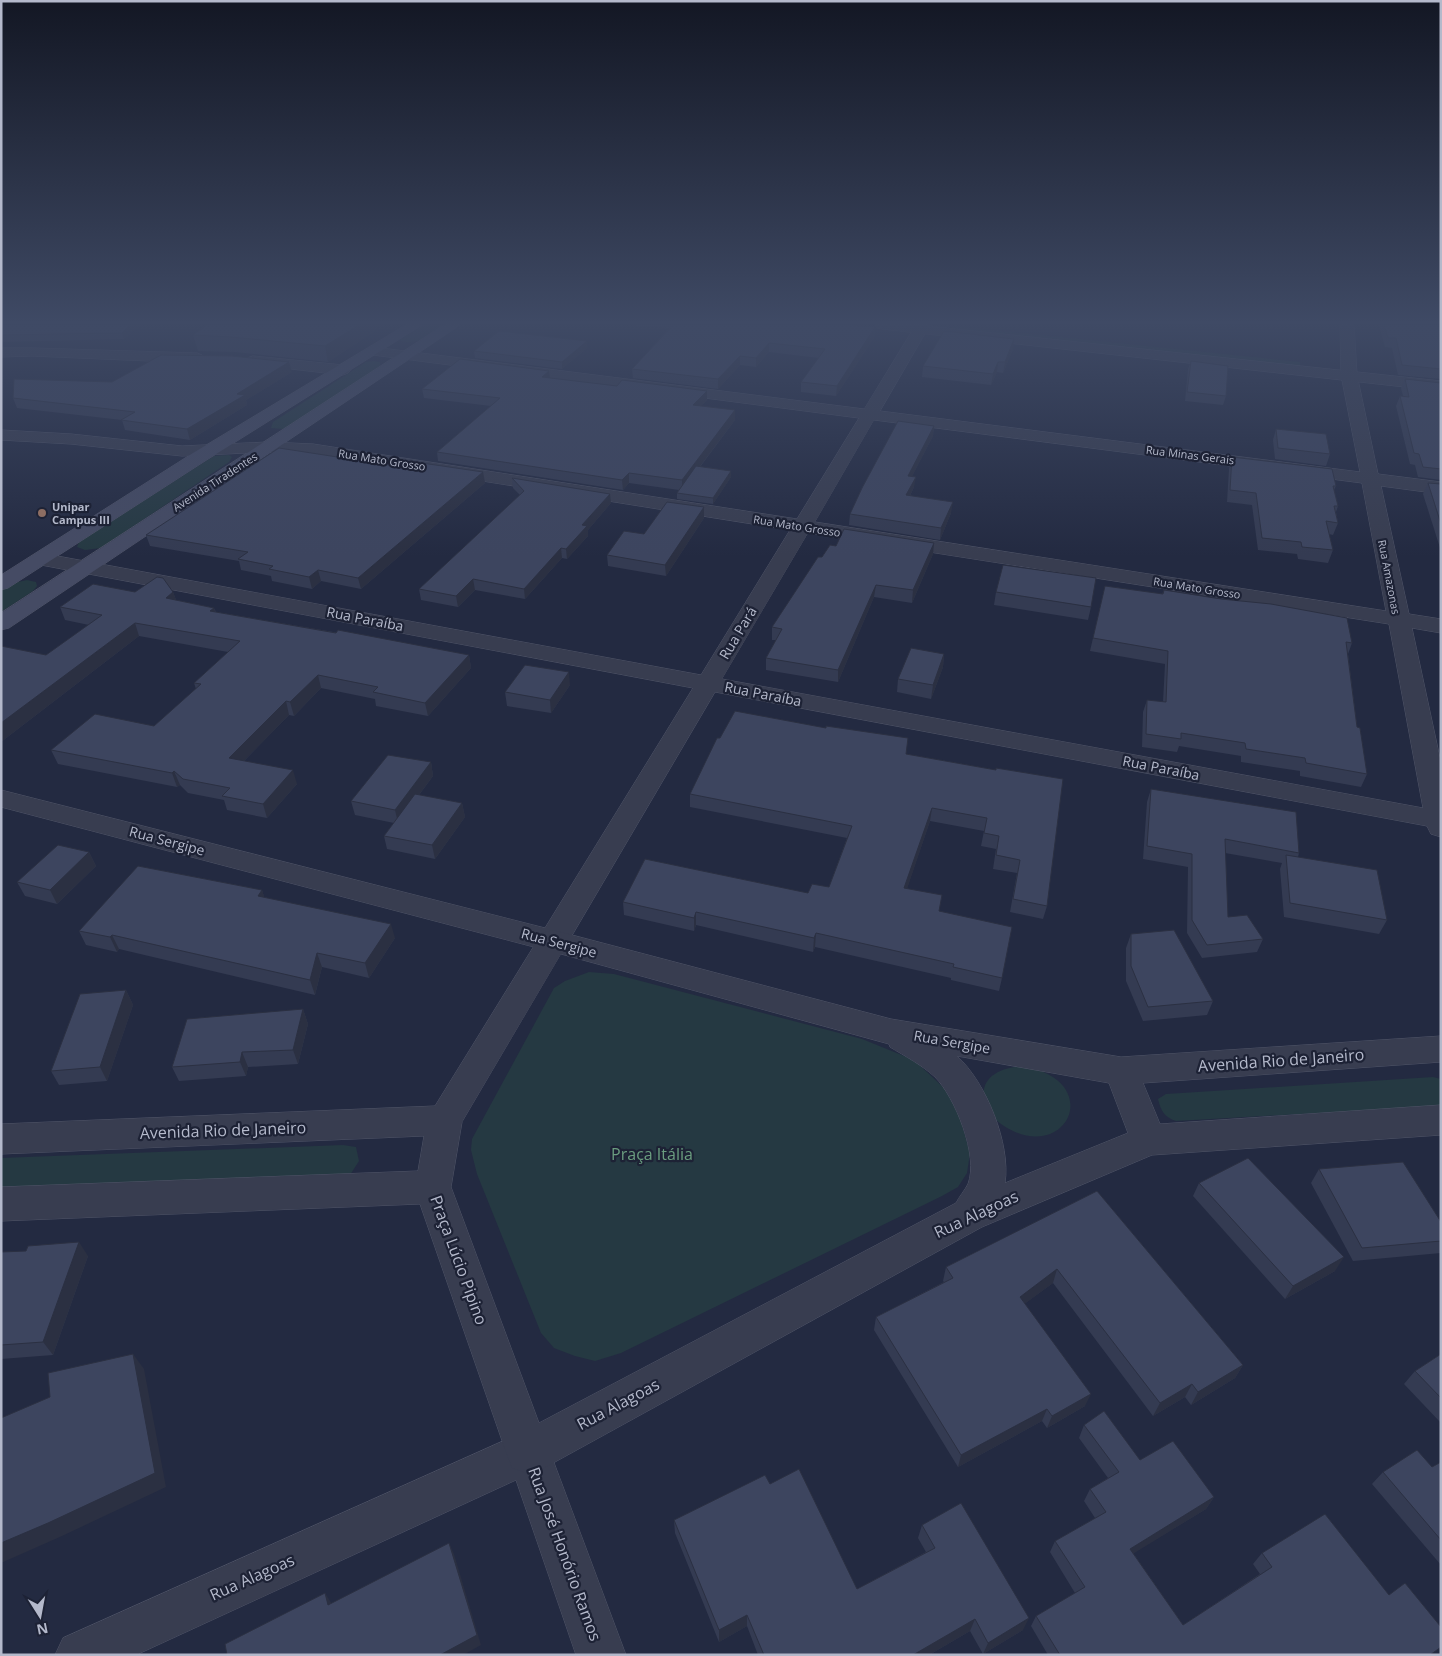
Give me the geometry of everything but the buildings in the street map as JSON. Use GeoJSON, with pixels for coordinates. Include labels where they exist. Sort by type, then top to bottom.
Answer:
{"type":"FeatureCollection","features":[{"type":"Feature","properties":{"kind":"main road"},"geometry":{"type":"LineString","coordinates":[[1,584],[211,450],[290,402]]}},
{"type":"Feature","properties":{"kind":"main road","name":"Avenida Tiradentes"},"geometry":{"type":"LineString","coordinates":[[1,623],[337,402]]}},
{"type":"Feature","properties":{"kind":"street","name":"Rua Minas Gerais"},"geometry":{"type":"LineString","coordinates":[[776,402],[1441,488]]}},
{"type":"Feature","properties":{"kind":"street","name":"Rua Pará"},"geometry":{"type":"LineString","coordinates":[[553,941],[876,402]]}},
{"type":"Feature","properties":{"kind":"street","name":"Rua Amazonas"},"geometry":{"type":"LineString","coordinates":[[1355,402],[1440,822]]}},
{"type":"Feature","properties":{"kind":"street","name":"Rua Mato Grosso"},"geometry":{"type":"LineString","coordinates":[[1,435],[71,439],[182,451],[268,447],[312,450],[1441,626]]}},
{"type":"Feature","properties":{"kind":"street","name":"Rua Paraíba"},"geometry":{"type":"LineString","coordinates":[[41,559],[1440,822]]}},
{"type":"Feature","properties":{"kind":"street","name":"Rua Sergipe"},"geometry":{"type":"LineString","coordinates":[[1,798],[553,941],[891,1032],[1121,1071]]}},
{"type":"Feature","properties":{"kind":"street","name":"Praça Lúcio Pipino"},"geometry":{"type":"LineString","coordinates":[[528,1452],[433,1187],[445,1120],[553,941]]}},
{"type":"Feature","properties":{"kind":"street"},"geometry":{"type":"LineString","coordinates":[[891,1032],[924,1050],[952,1072],[978,1117],[988,1153],[987,1182],[969,1215]]}},
{"type":"Feature","properties":{"kind":"street","name":"Avenida Rio de Janeiro"},"geometry":{"type":"LineString","coordinates":[[1121,1071],[1441,1049]]}},
{"type":"Feature","properties":{"kind":"street"},"geometry":{"type":"LineString","coordinates":[[1121,1071],[1149,1140],[1441,1120]]}},
{"type":"Feature","properties":{"kind":"street","name":"Avenida Rio de Janeiro"},"geometry":{"type":"LineString","coordinates":[[1,1139],[445,1120]]}},
{"type":"Feature","properties":{"kind":"street","name":"Rua Alagoas"},"geometry":{"type":"LineString","coordinates":[[80,1655],[528,1452],[969,1215],[1149,1140]]}},
{"type":"Feature","properties":{"kind":"street"},"geometry":{"type":"LineString","coordinates":[[1,1204],[433,1187]]}},
{"type":"Feature","properties":{"kind":"street","name":"Rua José Honório Ramos"},"geometry":{"type":"LineString","coordinates":[[528,1452],[601,1655]]}},
{"type":"Feature","properties":{"kind":"green space"},"geometry":{"type":"Polygon","coordinates":[[[304,402],[326,402],[283,429],[271,428],[273,422],[304,402]]]}},
{"type":"Feature","properties":{"kind":"green space"},"geometry":{"type":"Polygon","coordinates":[[[229,455],[232,457],[229,462],[101,548],[85,550],[77,547],[79,542],[214,456],[229,455]]]}},
{"type":"Feature","properties":{"kind":"green space"},"geometry":{"type":"Polygon","coordinates":[[[27,580],[36,582],[37,586],[33,591],[1,612],[1,589],[9,584],[27,580]]]}},
{"type":"Feature","properties":{"kind":"green space","name":"Praça Itália"},"geometry":{"type":"Polygon","coordinates":[[[589,972],[614,974],[862,1039],[914,1060],[944,1088],[957,1107],[970,1153],[967,1173],[958,1187],[942,1196],[621,1353],[595,1361],[554,1348],[541,1333],[477,1174],[471,1150],[472,1139],[554,988],[565,981],[589,972]]]}},
{"type":"Feature","properties":{"kind":"green space"},"geometry":{"type":"Polygon","coordinates":[[[1023,1066],[1049,1075],[1064,1087],[1070,1102],[1068,1117],[1059,1129],[1045,1136],[1026,1136],[1004,1126],[991,1114],[985,1103],[984,1091],[990,1078],[1008,1068],[1023,1066]]]}},
{"type":"Feature","properties":{"kind":"green space"},"geometry":{"type":"Polygon","coordinates":[[[1433,1077],[1441,1079],[1441,1106],[1176,1121],[1164,1113],[1158,1099],[1166,1094],[1433,1077]]]}},
{"type":"Feature","properties":{"kind":"green space"},"geometry":{"type":"Polygon","coordinates":[[[343,1145],[356,1147],[359,1161],[350,1175],[1,1190],[1,1158],[343,1145]]]}},
{"type":"Feature","properties":{"kind":"place","name":"Unipar Campus III"},"geometry":{"type":"Point","coordinates":[42,513]}}]}
